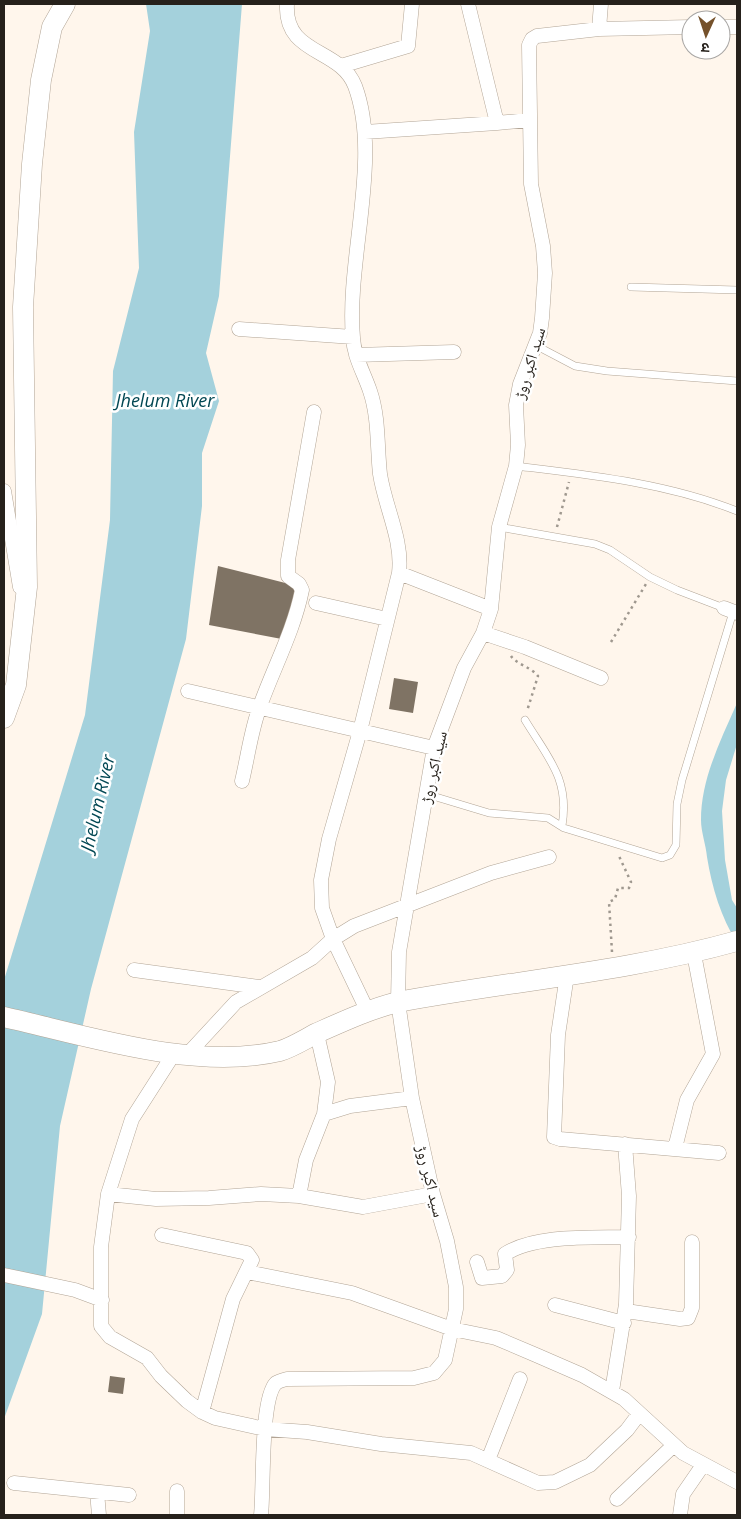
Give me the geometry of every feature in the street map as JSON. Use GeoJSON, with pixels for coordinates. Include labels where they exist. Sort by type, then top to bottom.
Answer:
{"type":"FeatureCollection","features":[{"type":"Feature","properties":{"kind":"street"},"geometry":{"type":"LineString","coordinates":[[4,718],[16,685],[27,587],[23,307],[32,164],[41,80],[52,27],[65,4]]}},
{"type":"Feature","properties":{"kind":"street"},"geometry":{"type":"LineString","coordinates":[[286,4],[288,23],[294,34],[303,44],[341,66],[355,86],[365,132],[353,337],[356,355],[370,391],[375,412],[380,475],[398,548],[399,574],[360,731],[329,839],[321,880],[322,908],[333,940],[367,1010]]}},
{"type":"Feature","properties":{"kind":"street"},"geometry":{"type":"LineString","coordinates":[[341,66],[408,46],[410,43],[412,4]]}},
{"type":"Feature","properties":{"kind":"street"},"geometry":{"type":"LineString","coordinates":[[468,4],[497,122]]}},
{"type":"Feature","properties":{"kind":"street"},"geometry":{"type":"LineString","coordinates":[[601,4],[599,28],[681,27]]}},
{"type":"Feature","properties":{"kind":"street","name":"سید اکبر روڑ"},"geometry":{"type":"LineString","coordinates":[[264,1428],[276,1383],[287,1379],[414,1378],[434,1373],[445,1360],[456,1310],[456,1287],[447,1241],[433,1194],[412,1098],[398,1002],[399,952],[434,748],[464,668],[482,633],[491,609],[499,527],[516,466],[518,445],[516,405],[520,384],[535,345],[542,318],[545,273],[543,246],[531,184],[528,52],[532,39],[537,36],[599,28]]}},
{"type":"Feature","properties":{"kind":"street"},"geometry":{"type":"LineString","coordinates":[[365,132],[529,120]]}},
{"type":"Feature","properties":{"kind":"street"},"geometry":{"type":"LineString","coordinates":[[238,329],[353,337]]}},
{"type":"Feature","properties":{"kind":"street"},"geometry":{"type":"LineString","coordinates":[[356,355],[454,352]]}},
{"type":"Feature","properties":{"kind":"street"},"geometry":{"type":"LineString","coordinates":[[242,781],[259,708],[294,622],[302,590],[299,584],[288,576],[287,568],[314,412]]}},
{"type":"Feature","properties":{"kind":"street"},"geometry":{"type":"LineString","coordinates":[[4,491],[24,612]]}},
{"type":"Feature","properties":{"kind":"street"},"geometry":{"type":"LineString","coordinates":[[399,574],[491,609]]}},
{"type":"Feature","properties":{"kind":"street"},"geometry":{"type":"LineString","coordinates":[[316,603],[387,619]]}},
{"type":"Feature","properties":{"kind":"street"},"geometry":{"type":"LineString","coordinates":[[482,633],[525,647],[601,678]]}},
{"type":"Feature","properties":{"kind":"street"},"geometry":{"type":"LineString","coordinates":[[188,692],[434,748]]}},
{"type":"Feature","properties":{"kind":"street"},"geometry":{"type":"LineString","coordinates":[[549,857],[491,873],[354,926],[333,940],[312,958],[259,987],[230,1008],[179,1055],[132,1119],[108,1194],[101,1247],[102,1326],[104,1332],[148,1358],[166,1381],[202,1412],[215,1418],[264,1428],[307,1432],[381,1444],[471,1453],[527,1480],[538,1483],[555,1482],[590,1465],[627,1430],[638,1414]]}},
{"type":"Feature","properties":{"kind":"street"},"geometry":{"type":"LineString","coordinates":[[4,1017],[179,1055],[231,1056],[279,1051],[367,1010],[398,1002],[612,968],[700,952],[737,941]]}},
{"type":"Feature","properties":{"kind":"street"},"geometry":{"type":"LineString","coordinates":[[675,1148],[687,1100],[712,1054],[700,952]]}},
{"type":"Feature","properties":{"kind":"street"},"geometry":{"type":"LineString","coordinates":[[134,970],[259,987]]}},
{"type":"Feature","properties":{"kind":"street"},"geometry":{"type":"LineString","coordinates":[[567,975],[558,1035],[554,1137],[719,1153]]}},
{"type":"Feature","properties":{"kind":"street"},"geometry":{"type":"LineString","coordinates":[[299,1196],[306,1160],[324,1114],[328,1082],[317,1034]]}},
{"type":"Feature","properties":{"kind":"street"},"geometry":{"type":"LineString","coordinates":[[324,1114],[350,1106],[412,1098]]}},
{"type":"Feature","properties":{"kind":"street"},"geometry":{"type":"LineString","coordinates":[[612,1391],[625,1317],[629,1237],[629,1196],[624,1144]]}},
{"type":"Feature","properties":{"kind":"street"},"geometry":{"type":"LineString","coordinates":[[108,1194],[156,1199],[209,1198],[261,1194],[299,1196],[363,1207],[433,1194]]}},
{"type":"Feature","properties":{"kind":"street"},"geometry":{"type":"LineString","coordinates":[[162,1235],[247,1253],[252,1260],[233,1299],[202,1412]]}},
{"type":"Feature","properties":{"kind":"street"},"geometry":{"type":"LineString","coordinates":[[477,1262],[482,1278],[502,1276],[507,1270],[505,1254],[532,1245],[557,1240],[629,1237]]}},
{"type":"Feature","properties":{"kind":"street"},"geometry":{"type":"LineString","coordinates":[[555,1305],[625,1317],[688,1318],[691,1314],[692,1242]]}},
{"type":"Feature","properties":{"kind":"street"},"geometry":{"type":"LineString","coordinates":[[247,1272],[352,1293],[452,1329],[496,1338],[582,1375],[612,1391],[624,1399],[638,1414],[674,1445],[703,1465],[737,1482]]}},
{"type":"Feature","properties":{"kind":"street"},"geometry":{"type":"LineString","coordinates":[[4,1275],[58,1287],[102,1300]]}},
{"type":"Feature","properties":{"kind":"street"},"geometry":{"type":"LineString","coordinates":[[488,1460],[520,1379]]}},
{"type":"Feature","properties":{"kind":"street"},"geometry":{"type":"LineString","coordinates":[[262,1515],[264,1428]]}},
{"type":"Feature","properties":{"kind":"street"},"geometry":{"type":"LineString","coordinates":[[617,1499],[674,1445]]}},
{"type":"Feature","properties":{"kind":"street"},"geometry":{"type":"LineString","coordinates":[[680,1515],[683,1494],[703,1465]]}},
{"type":"Feature","properties":{"kind":"street"},"geometry":{"type":"LineString","coordinates":[[14,1483],[129,1495]]}},
{"type":"Feature","properties":{"kind":"street"},"geometry":{"type":"LineString","coordinates":[[177,1515],[178,1491]]}},
{"type":"Feature","properties":{"kind":"street"},"geometry":{"type":"LineString","coordinates":[[97,1492],[99,1515]]}},
{"type":"Feature","properties":{"kind":"lane"},"geometry":{"type":"LineString","coordinates":[[631,286],[737,290]]}},
{"type":"Feature","properties":{"kind":"lane"},"geometry":{"type":"LineString","coordinates":[[535,345],[575,366],[607,371],[737,381]]}},
{"type":"Feature","properties":{"kind":"lane"},"geometry":{"type":"LineString","coordinates":[[516,466],[662,488],[737,510]]}},
{"type":"Feature","properties":{"kind":"lane"},"geometry":{"type":"LineString","coordinates":[[426,794],[489,814],[548,818],[562,826],[615,845],[644,851],[662,858],[670,855],[675,849],[677,804],[682,780],[731,611],[677,590],[650,577],[610,550],[595,544],[499,527]]}},
{"type":"Feature","properties":{"kind":"lane"},"geometry":{"type":"LineString","coordinates":[[526,720],[556,770],[564,790],[565,807],[562,826]]}},
{"type":"Feature","properties":{"kind":"path"},"geometry":{"type":"LineString","coordinates":[[554,536],[571,473]]}},
{"type":"Feature","properties":{"kind":"path"},"geometry":{"type":"LineString","coordinates":[[612,642],[650,577]]}},
{"type":"Feature","properties":{"kind":"path"},"geometry":{"type":"LineString","coordinates":[[510,654],[514,660],[532,669],[538,676],[527,706],[526,720]]}},
{"type":"Feature","properties":{"kind":"path"},"geometry":{"type":"LineString","coordinates":[[612,968],[609,902],[616,899],[618,888],[629,888],[631,882],[615,845]]}},
{"type":"Feature","properties":{"kind":"water","name":"Jhelum River"},"geometry":{"type":"Polygon","coordinates":[[[146,4],[242,4],[219,296],[206,353],[219,401],[202,453],[202,506],[186,639],[91,989],[60,1126],[42,1314],[4,1419],[4,980],[85,715],[110,520],[113,371],[139,268],[134,132],[150,31],[146,4]]]}},
{"type":"Feature","properties":{"kind":"water"},"geometry":{"type":"Polygon","coordinates":[[[737,703],[737,744],[726,780],[722,811],[725,860],[732,900],[737,908],[737,943],[726,923],[714,891],[701,820],[704,789],[708,774],[737,703]]]}},
{"type":"Feature","properties":{"kind":"building"},"geometry":{"type":"Polygon","coordinates":[[[218,566],[301,587],[287,640],[209,625],[218,566]]]}},
{"type":"Feature","properties":{"kind":"building"},"geometry":{"type":"Polygon","coordinates":[[[394,678],[418,682],[413,713],[389,709],[394,678]]]}},
{"type":"Feature","properties":{"kind":"building"},"geometry":{"type":"Polygon","coordinates":[[[110,1376],[125,1378],[123,1394],[108,1392],[110,1376]]]}}]}
